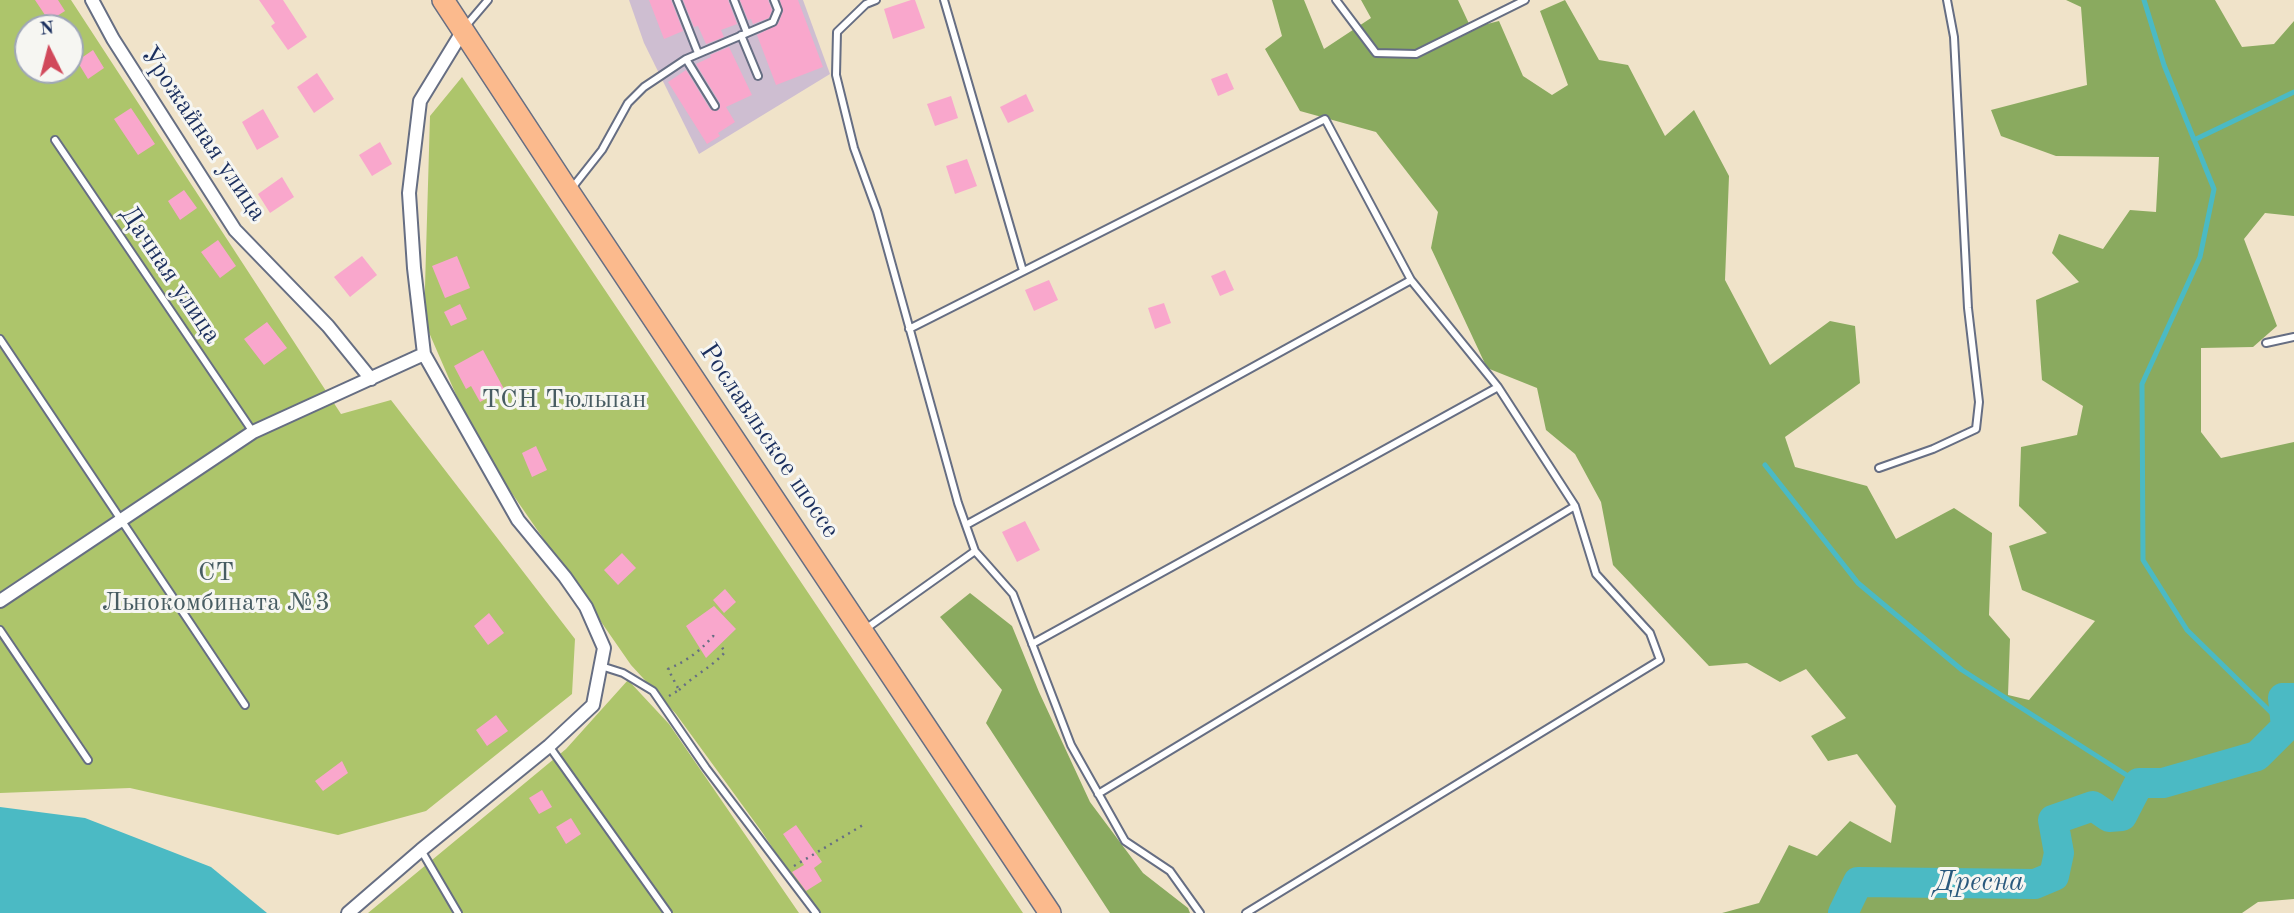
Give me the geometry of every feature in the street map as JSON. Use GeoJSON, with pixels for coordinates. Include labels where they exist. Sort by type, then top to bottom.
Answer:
{"type":"FeatureCollection","features":[{"type":"Feature","properties":{"kind":"main road","name":"Рославльское шоссе"},"geometry":{"type":"LineString","coordinates":[[443,0],[1050,913]]}},
{"type":"Feature","properties":{"kind":"street","name":"Урожайная улица"},"geometry":{"type":"LineString","coordinates":[[92,0],[113,39],[235,230],[328,326],[371,379]]}},
{"type":"Feature","properties":{"kind":"street"},"geometry":{"type":"LineString","coordinates":[[348,913],[549,747],[593,705],[604,648],[586,607],[518,520],[424,354],[409,194],[420,101],[464,29]]}},
{"type":"Feature","properties":{"kind":"street"},"geometry":{"type":"LineString","coordinates":[[0,601],[253,432],[424,354]]}},
{"type":"Feature","properties":{"kind":"lane"},"geometry":{"type":"LineString","coordinates":[[464,29],[488,0]]}},
{"type":"Feature","properties":{"kind":"lane"},"geometry":{"type":"LineString","coordinates":[[677,0],[698,53]]}},
{"type":"Feature","properties":{"kind":"lane"},"geometry":{"type":"LineString","coordinates":[[734,0],[758,76]]}},
{"type":"Feature","properties":{"kind":"lane"},"geometry":{"type":"LineString","coordinates":[[569,192],[602,150],[628,103],[644,87],[686,59],[773,22],[778,10],[775,0]]}},
{"type":"Feature","properties":{"kind":"lane"},"geometry":{"type":"LineString","coordinates":[[876,0],[866,4],[837,32],[836,75],[966,526],[975,551],[1013,594],[1071,746],[1125,841],[1170,871],[1200,913]]}},
{"type":"Feature","properties":{"kind":"lane"},"geometry":{"type":"LineString","coordinates":[[944,0],[1023,271]]}},
{"type":"Feature","properties":{"kind":"lane"},"geometry":{"type":"LineString","coordinates":[[1336,0],[1376,53],[1416,54],[1525,0]]}},
{"type":"Feature","properties":{"kind":"lane"},"geometry":{"type":"LineString","coordinates":[[1879,468],[1933,449],[1976,429],[1979,402],[1968,308],[1954,37],[1947,0]]}},
{"type":"Feature","properties":{"kind":"lane"},"geometry":{"type":"LineString","coordinates":[[686,59],[715,106]]}},
{"type":"Feature","properties":{"kind":"lane"},"geometry":{"type":"LineString","coordinates":[[909,329],[1325,120],[1411,281],[1498,387],[1575,506],[1596,574],[1650,633],[1660,660],[1246,913]]}},
{"type":"Feature","properties":{"kind":"lane","name":"Дачная улица"},"geometry":{"type":"LineString","coordinates":[[55,140],[253,432]]}},
{"type":"Feature","properties":{"kind":"lane"},"geometry":{"type":"LineString","coordinates":[[966,526],[1411,281]]}},
{"type":"Feature","properties":{"kind":"lane"},"geometry":{"type":"LineString","coordinates":[[2266,344],[2294,337]]}},
{"type":"Feature","properties":{"kind":"lane"},"geometry":{"type":"LineString","coordinates":[[0,339],[246,705]]}},
{"type":"Feature","properties":{"kind":"lane"},"geometry":{"type":"LineString","coordinates":[[1032,644],[1498,387]]}},
{"type":"Feature","properties":{"kind":"lane"},"geometry":{"type":"LineString","coordinates":[[1098,794],[1575,506]]}},
{"type":"Feature","properties":{"kind":"lane"},"geometry":{"type":"LineString","coordinates":[[862,631],[975,551]]}},
{"type":"Feature","properties":{"kind":"lane"},"geometry":{"type":"LineString","coordinates":[[0,630],[88,761]]}},
{"type":"Feature","properties":{"kind":"lane"},"geometry":{"type":"LineString","coordinates":[[601,666],[623,673],[653,691],[706,768],[816,913]]}},
{"type":"Feature","properties":{"kind":"lane"},"geometry":{"type":"LineString","coordinates":[[549,747],[668,913]]}},
{"type":"Feature","properties":{"kind":"lane"},"geometry":{"type":"LineString","coordinates":[[421,850],[458,913]]}},
{"type":"Feature","properties":{"kind":"path"},"geometry":{"type":"LineString","coordinates":[[679,690],[668,669],[699,652],[713,636],[716,638]]}},
{"type":"Feature","properties":{"kind":"path"},"geometry":{"type":"LineString","coordinates":[[661,702],[718,660],[725,652],[720,645]]}},
{"type":"Feature","properties":{"kind":"path"},"geometry":{"type":"LineString","coordinates":[[785,871],[863,825]]}},
{"type":"Feature","properties":{"kind":"shaded area"},"geometry":{"type":"Polygon","coordinates":[[[629,0],[803,0],[830,74],[699,154],[644,43],[629,0]]]}},
{"type":"Feature","properties":{"kind":"green space","name":"СТ Льнокомбината №3"},"geometry":{"type":"Polygon","coordinates":[[[0,0],[71,0],[80,14],[14,14],[14,84],[84,84],[84,20],[341,414],[391,400],[575,639],[572,694],[426,811],[338,835],[130,788],[0,793],[0,0]]]}},
{"type":"Feature","properties":{"kind":"green space"},"geometry":{"type":"Polygon","coordinates":[[[1272,0],[1304,0],[1324,49],[1371,18],[1361,0],[1458,0],[1471,28],[1499,21],[1523,76],[1552,95],[1568,85],[1540,11],[1565,0],[1599,60],[1628,65],[1665,136],[1694,110],[1729,176],[1725,280],[1770,365],[1830,321],[1855,326],[1860,383],[1785,437],[1795,467],[1867,486],[1896,539],[1954,508],[1992,533],[1989,615],[2010,639],[2008,695],[2029,700],[2095,621],[2022,590],[2009,546],[2047,533],[2019,506],[2021,447],[2077,435],[2083,406],[2042,380],[2036,300],[2079,282],[2052,253],[2059,234],[2103,249],[2130,210],[2156,212],[2159,157],[2056,156],[2001,136],[1991,110],[2087,85],[2081,7],[2066,0],[2215,0],[2242,47],[2274,44],[2294,21],[2294,216],[2265,213],[2244,239],[2277,326],[2253,347],[2201,348],[2201,432],[2221,458],[2294,442],[2294,899],[2258,902],[2242,913],[1722,913],[1759,903],[1789,845],[1817,856],[1850,821],[1891,843],[1896,806],[1857,754],[1828,761],[1811,736],[1846,718],[1806,669],[1780,682],[1747,663],[1709,666],[1613,565],[1601,502],[1575,454],[1546,430],[1537,388],[1487,368],[1431,248],[1438,212],[1376,132],[1300,111],[1265,49],[1282,36],[1272,0]]]}},
{"type":"Feature","properties":{"kind":"green space","name":"ТСН Тюльпан"},"geometry":{"type":"Polygon","coordinates":[[[462,77],[1023,913],[816,913],[762,832],[676,714],[631,665],[477,443],[424,321],[430,116],[462,77]]]}},
{"type":"Feature","properties":{"kind":"green space"},"geometry":{"type":"Polygon","coordinates":[[[970,593],[1012,626],[1090,802],[1143,873],[1188,908],[1190,913],[1110,913],[986,723],[1002,690],[940,617],[970,593]]]}},
{"type":"Feature","properties":{"kind":"green space"},"geometry":{"type":"Polygon","coordinates":[[[628,680],[669,724],[799,913],[368,913],[566,749],[628,680]]]}},
{"type":"Feature","properties":{"kind":"water"},"geometry":{"type":"Polygon","coordinates":[[[0,807],[85,818],[211,867],[267,913],[0,913],[0,807]]]}},
{"type":"Feature","properties":{"kind":"building"},"geometry":{"type":"Polygon","coordinates":[[[35,0],[58,0],[65,11],[60,14],[44,14],[35,0]]]}},
{"type":"Feature","properties":{"kind":"building"},"geometry":{"type":"Polygon","coordinates":[[[259,0],[283,0],[307,37],[288,50],[271,26],[275,23],[259,0]]]}},
{"type":"Feature","properties":{"kind":"building"},"geometry":{"type":"Polygon","coordinates":[[[649,0],[671,0],[683,31],[664,39],[649,0]]]}},
{"type":"Feature","properties":{"kind":"building"},"geometry":{"type":"Polygon","coordinates":[[[683,0],[728,0],[737,24],[721,30],[724,37],[706,44],[698,26],[694,27],[683,0]]]}},
{"type":"Feature","properties":{"kind":"building"},"geometry":{"type":"Polygon","coordinates":[[[740,0],[768,0],[772,10],[769,18],[753,24],[751,19],[748,20],[740,0]]]}},
{"type":"Feature","properties":{"kind":"building"},"geometry":{"type":"Polygon","coordinates":[[[780,0],[798,0],[823,67],[776,85],[757,35],[778,24],[783,11],[780,0]]]}},
{"type":"Feature","properties":{"kind":"building"},"geometry":{"type":"Polygon","coordinates":[[[915,0],[925,28],[893,39],[884,9],[915,0]]]}},
{"type":"Feature","properties":{"kind":"building"},"geometry":{"type":"Polygon","coordinates":[[[729,47],[752,95],[726,107],[735,122],[707,144],[668,82],[686,70],[710,109],[717,111],[720,103],[696,64],[729,47]]]}},
{"type":"Feature","properties":{"kind":"building"},"geometry":{"type":"Polygon","coordinates":[[[93,50],[104,68],[88,79],[84,72],[84,56],[93,50]]]}},
{"type":"Feature","properties":{"kind":"building"},"geometry":{"type":"Polygon","coordinates":[[[317,73],[334,99],[314,113],[297,87],[317,73]]]}},
{"type":"Feature","properties":{"kind":"building"},"geometry":{"type":"Polygon","coordinates":[[[1227,73],[1234,89],[1218,96],[1211,79],[1227,73]]]}},
{"type":"Feature","properties":{"kind":"building"},"geometry":{"type":"Polygon","coordinates":[[[1026,94],[1034,111],[1008,123],[1000,107],[1026,94]]]}},
{"type":"Feature","properties":{"kind":"building"},"geometry":{"type":"Polygon","coordinates":[[[951,96],[958,118],[935,126],[927,104],[951,96]]]}},
{"type":"Feature","properties":{"kind":"building"},"geometry":{"type":"Polygon","coordinates":[[[131,108],[155,144],[138,155],[114,119],[131,108]]]}},
{"type":"Feature","properties":{"kind":"building"},"geometry":{"type":"Polygon","coordinates":[[[263,109],[279,137],[257,150],[242,122],[263,109]]]}},
{"type":"Feature","properties":{"kind":"building"},"geometry":{"type":"Polygon","coordinates":[[[380,142],[392,164],[372,176],[359,155],[380,142]]]}},
{"type":"Feature","properties":{"kind":"building"},"geometry":{"type":"Polygon","coordinates":[[[967,159],[977,186],[955,194],[946,166],[967,159]]]}},
{"type":"Feature","properties":{"kind":"building"},"geometry":{"type":"Polygon","coordinates":[[[282,177],[294,197],[270,213],[258,194],[282,177]]]}},
{"type":"Feature","properties":{"kind":"building"},"geometry":{"type":"Polygon","coordinates":[[[184,190],[197,208],[180,220],[168,201],[184,190]]]}},
{"type":"Feature","properties":{"kind":"building"},"geometry":{"type":"Polygon","coordinates":[[[218,240],[236,266],[220,278],[201,252],[218,240]]]}},
{"type":"Feature","properties":{"kind":"building"},"geometry":{"type":"Polygon","coordinates":[[[362,256],[377,275],[350,297],[334,277],[362,256]]]}},
{"type":"Feature","properties":{"kind":"building"},"geometry":{"type":"Polygon","coordinates":[[[457,256],[470,288],[445,298],[432,266],[457,256]]]}},
{"type":"Feature","properties":{"kind":"building"},"geometry":{"type":"Polygon","coordinates":[[[1225,270],[1234,290],[1220,296],[1211,276],[1225,270]]]}},
{"type":"Feature","properties":{"kind":"building"},"geometry":{"type":"Polygon","coordinates":[[[1049,280],[1058,300],[1034,311],[1025,290],[1049,280]]]}},
{"type":"Feature","properties":{"kind":"building"},"geometry":{"type":"Polygon","coordinates":[[[1164,303],[1171,323],[1155,329],[1148,308],[1164,303]]]}},
{"type":"Feature","properties":{"kind":"building"},"geometry":{"type":"Polygon","coordinates":[[[460,304],[467,319],[451,326],[444,312],[460,304]]]}},
{"type":"Feature","properties":{"kind":"building"},"geometry":{"type":"Polygon","coordinates":[[[267,322],[287,348],[264,365],[244,339],[267,322]]]}},
{"type":"Feature","properties":{"kind":"building"},"geometry":{"type":"Polygon","coordinates":[[[483,350],[504,389],[480,402],[471,386],[466,389],[454,366],[483,350]]]}},
{"type":"Feature","properties":{"kind":"building"},"geometry":{"type":"Polygon","coordinates":[[[536,446],[547,470],[532,477],[522,453],[536,446]]]}},
{"type":"Feature","properties":{"kind":"building"},"geometry":{"type":"Polygon","coordinates":[[[1025,521],[1040,550],[1017,562],[1002,532],[1025,521]]]}},
{"type":"Feature","properties":{"kind":"building"},"geometry":{"type":"Polygon","coordinates":[[[622,553],[636,568],[618,585],[604,570],[622,553]]]}},
{"type":"Feature","properties":{"kind":"building"},"geometry":{"type":"Polygon","coordinates":[[[725,589],[736,602],[724,613],[713,600],[725,589]]]}},
{"type":"Feature","properties":{"kind":"building"},"geometry":{"type":"Polygon","coordinates":[[[714,606],[736,629],[706,658],[686,626],[714,606]]]}},
{"type":"Feature","properties":{"kind":"building"},"geometry":{"type":"Polygon","coordinates":[[[489,613],[504,633],[488,645],[474,626],[489,613]]]}},
{"type":"Feature","properties":{"kind":"building"},"geometry":{"type":"Polygon","coordinates":[[[496,715],[508,731],[487,746],[476,730],[496,715]]]}},
{"type":"Feature","properties":{"kind":"building"},"geometry":{"type":"Polygon","coordinates":[[[342,761],[348,773],[323,791],[315,781],[342,761]]]}},
{"type":"Feature","properties":{"kind":"building"},"geometry":{"type":"Polygon","coordinates":[[[542,790],[552,807],[539,814],[529,798],[542,790]]]}},
{"type":"Feature","properties":{"kind":"building"},"geometry":{"type":"Polygon","coordinates":[[[571,818],[581,834],[566,844],[556,827],[571,818]]]}},
{"type":"Feature","properties":{"kind":"building"},"geometry":{"type":"Polygon","coordinates":[[[796,825],[822,862],[814,868],[822,881],[806,891],[792,872],[804,865],[783,834],[796,825]]]}},
{"type":"Feature","properties":{"kind":"waterway"},"geometry":{"type":"LineString","coordinates":[[2144,0],[2164,65],[2214,189],[2200,257],[2142,384],[2143,560],[2187,630],[2286,727]]}},
{"type":"Feature","properties":{"kind":"waterway"},"geometry":{"type":"LineString","coordinates":[[2194,140],[2294,92]]}},
{"type":"Feature","properties":{"kind":"waterway"},"geometry":{"type":"LineString","coordinates":[[1765,465],[1858,583],[1962,670],[2139,783]]}},
{"type":"Feature","properties":{"kind":"waterway","name":"Дресна"},"geometry":{"type":"LineString","coordinates":[[1843,913],[1858,882],[2035,884],[2054,876],[2059,853],[2053,820],[2093,806],[2109,817],[2122,816],[2139,783],[2163,783],[2257,756],[2286,727],[2283,698],[2294,698]]}}]}
